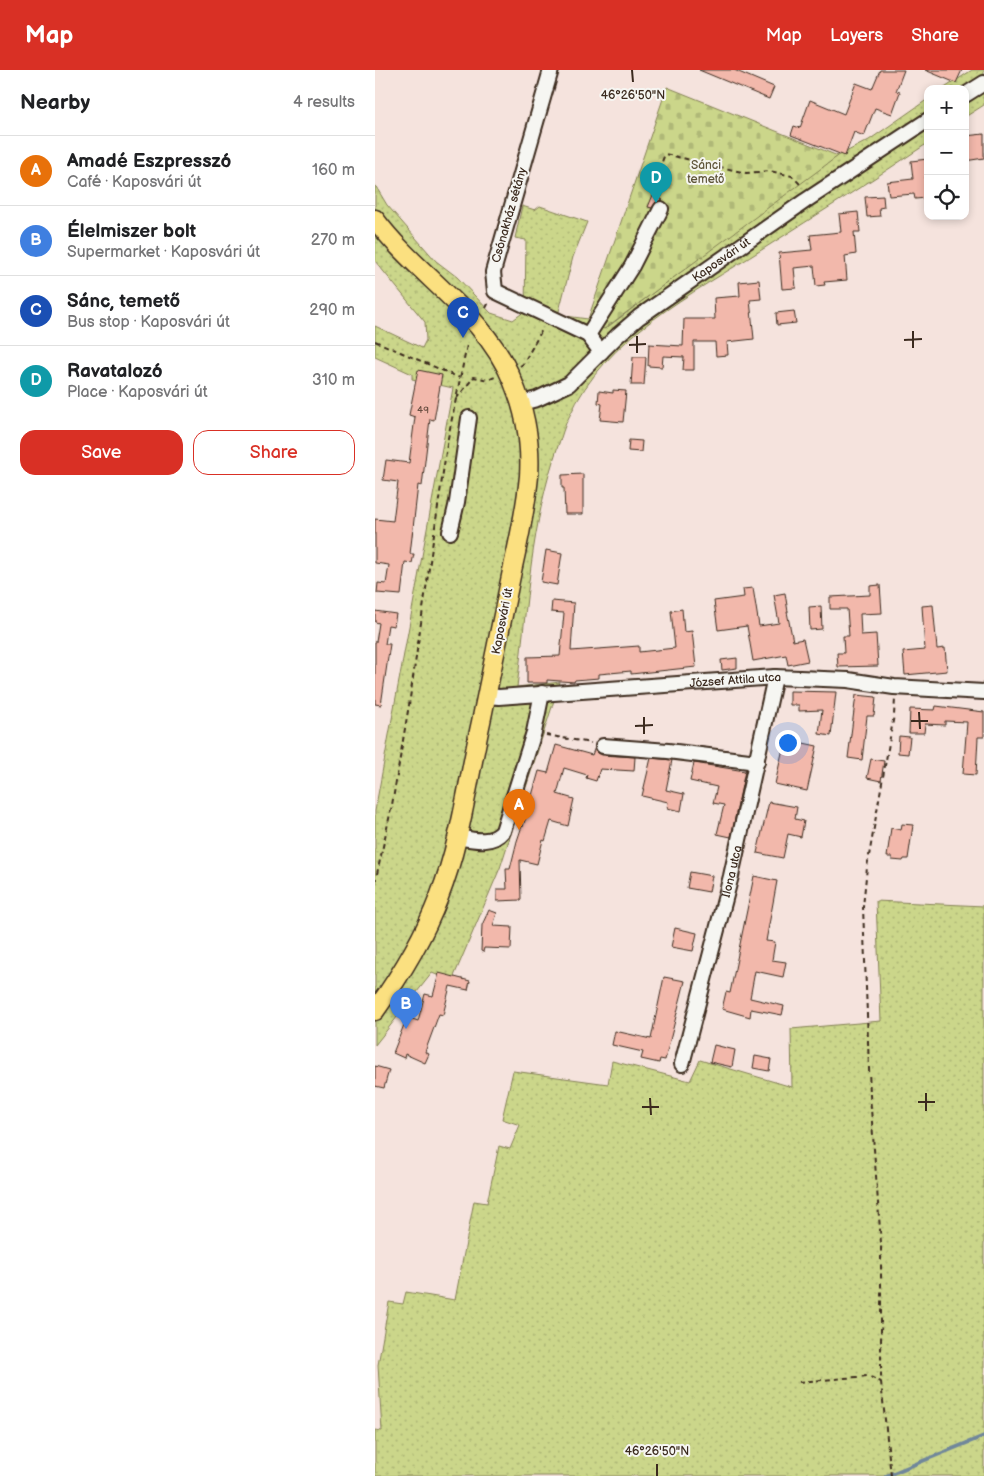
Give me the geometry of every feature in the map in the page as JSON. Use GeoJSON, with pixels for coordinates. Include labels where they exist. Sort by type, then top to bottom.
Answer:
{"type":"FeatureCollection","features":[{"type":"Feature","properties":{"kind":"main road","name":"Kaposvári út"},"geometry":{"type":"LineString","coordinates":[[375,219],[397,245],[472,318],[488,337],[509,372],[521,403],[528,441],[529,475],[524,514],[487,696],[448,871],[424,934],[405,968],[375,1011]]}},
{"type":"Feature","properties":{"kind":"street","name":"Csónakház sétány"},"geometry":{"type":"LineString","coordinates":[[551,70],[493,272],[495,291],[589,335]]}},
{"type":"Feature","properties":{"kind":"street"},"geometry":{"type":"LineString","coordinates":[[969,92],[984,83]]}},
{"type":"Feature","properties":{"kind":"street","name":"Kaposvári út"},"geometry":{"type":"LineString","coordinates":[[521,403],[537,399],[563,388],[577,377],[639,317],[805,201],[924,123]]}},
{"type":"Feature","properties":{"kind":"street"},"geometry":{"type":"LineString","coordinates":[[601,352],[589,335],[632,266],[661,209]]}},
{"type":"Feature","properties":{"kind":"street"},"geometry":{"type":"LineString","coordinates":[[450,532],[457,502],[469,418]]}},
{"type":"Feature","properties":{"kind":"street","name":"József Attila utca"},"geometry":{"type":"LineString","coordinates":[[487,696],[775,677],[848,680],[894,687],[984,692]]}},
{"type":"Feature","properties":{"kind":"street","name":"Ilona utca"},"geometry":{"type":"LineString","coordinates":[[682,1064],[731,876],[775,677]]}},
{"type":"Feature","properties":{"kind":"street"},"geometry":{"type":"LineString","coordinates":[[457,837],[495,839],[503,831],[534,732],[542,693]]}},
{"type":"Feature","properties":{"kind":"street"},"geometry":{"type":"LineString","coordinates":[[603,746],[668,751],[757,762]]}},
{"type":"Feature","properties":{"kind":"path"},"geometry":{"type":"LineString","coordinates":[[661,209],[665,200],[658,190],[658,171],[665,154],[746,174],[770,171],[792,176],[799,183],[805,201]]}},
{"type":"Feature","properties":{"kind":"path"},"geometry":{"type":"LineString","coordinates":[[375,340],[460,378]]}},
{"type":"Feature","properties":{"kind":"path"},"geometry":{"type":"LineString","coordinates":[[375,883],[392,805],[409,706],[424,612],[430,556],[455,401],[467,345]]}},
{"type":"Feature","properties":{"kind":"path"},"geometry":{"type":"LineString","coordinates":[[891,1476],[881,1382],[881,1243],[870,1095],[863,907],[867,867],[896,704],[894,687]]}},
{"type":"Feature","properties":{"kind":"path"},"geometry":{"type":"LineString","coordinates":[[534,732],[603,746]]}},
{"type":"Feature","properties":{"kind":"path"},"geometry":{"type":"LineString","coordinates":[[799,1382],[868,1376],[881,1382]]}},
{"type":"Feature","properties":{"kind":"green space"},"geometry":{"type":"Polygon","coordinates":[[[972,70],[984,70],[984,105],[969,114],[969,85],[949,85],[972,70]]]}},
{"type":"Feature","properties":{"kind":"green space","name":"Sánci temető"},"geometry":{"type":"Polygon","coordinates":[[[667,87],[838,156],[604,329],[588,319],[667,87]]]}},
{"type":"Feature","properties":{"kind":"green space"},"geometry":{"type":"Polygon","coordinates":[[[924,102],[924,146],[653,320],[628,340],[605,363],[585,388],[569,417],[549,475],[536,535],[517,687],[560,682],[500,868],[452,981],[432,973],[375,1045],[375,811],[453,388],[412,379],[412,374],[375,357],[375,326],[422,348],[426,340],[425,322],[375,261],[375,185],[387,205],[436,261],[457,277],[491,313],[513,320],[525,311],[526,240],[515,238],[522,206],[535,210],[540,206],[587,222],[573,257],[558,315],[588,319],[605,329],[799,183],[838,156],[869,140],[924,102]]]}},
{"type":"Feature","properties":{"kind":"green space"},"geometry":{"type":"Polygon","coordinates":[[[876,901],[984,906],[984,1476],[375,1476],[375,1430],[382,1431],[378,1365],[389,1302],[403,1304],[406,1292],[455,1300],[474,1201],[487,1203],[499,1146],[510,1149],[520,1125],[502,1119],[513,1071],[608,1084],[612,1061],[690,1081],[700,1060],[792,1087],[791,1029],[881,1021],[876,901]]]}},
{"type":"Feature","properties":{"kind":"building"},"geometry":{"type":"Polygon","coordinates":[[[699,70],[734,70],[774,87],[769,99],[699,70]]]}},
{"type":"Feature","properties":{"kind":"building"},"geometry":{"type":"Polygon","coordinates":[[[880,70],[904,70],[896,91],[900,92],[892,114],[875,108],[864,136],[854,132],[845,156],[791,135],[794,126],[800,128],[810,100],[844,114],[856,83],[872,89],[880,70]]]}},
{"type":"Feature","properties":{"kind":"building"},"geometry":{"type":"Polygon","coordinates":[[[925,70],[962,70],[956,83],[925,70]]]}},
{"type":"Feature","properties":{"kind":"building"},"geometry":{"type":"Polygon","coordinates":[[[984,134],[984,158],[969,160],[969,136],[984,134]]]}},
{"type":"Feature","properties":{"kind":"building"},"geometry":{"type":"Polygon","coordinates":[[[924,159],[924,198],[915,199],[914,194],[889,196],[887,182],[913,179],[911,161],[924,159]]]}},
{"type":"Feature","properties":{"kind":"building"},"geometry":{"type":"Polygon","coordinates":[[[653,195],[663,200],[656,202],[652,208],[648,207],[653,195]]]}},
{"type":"Feature","properties":{"kind":"building"},"geometry":{"type":"Polygon","coordinates":[[[883,196],[884,207],[879,208],[880,216],[867,217],[865,197],[883,196]]]}},
{"type":"Feature","properties":{"kind":"building"},"geometry":{"type":"Polygon","coordinates":[[[858,212],[860,232],[854,232],[856,254],[845,256],[847,280],[824,282],[825,285],[816,286],[814,266],[794,268],[796,288],[782,289],[779,253],[812,250],[810,235],[841,232],[839,214],[858,212]]]}},
{"type":"Feature","properties":{"kind":"building"},"geometry":{"type":"Polygon","coordinates":[[[759,280],[761,299],[750,300],[754,339],[727,342],[728,355],[716,356],[715,342],[694,342],[694,370],[683,370],[684,357],[663,356],[662,367],[648,366],[649,344],[683,346],[684,319],[715,319],[714,298],[740,296],[739,282],[759,280]]]}},
{"type":"Feature","properties":{"kind":"building"},"geometry":{"type":"Polygon","coordinates":[[[794,311],[796,323],[777,325],[776,313],[794,311]]]}},
{"type":"Feature","properties":{"kind":"building"},"geometry":{"type":"Polygon","coordinates":[[[633,357],[646,357],[644,385],[631,385],[633,357]]]}},
{"type":"Feature","properties":{"kind":"building"},"geometry":{"type":"Polygon","coordinates":[[[418,370],[442,375],[434,420],[430,419],[422,486],[418,485],[410,554],[414,554],[412,563],[405,562],[401,595],[377,593],[378,583],[386,584],[389,565],[375,563],[375,519],[393,521],[398,482],[383,480],[386,460],[409,463],[415,417],[409,415],[418,370]]]}},
{"type":"Feature","properties":{"kind":"building"},"geometry":{"type":"Polygon","coordinates":[[[613,390],[626,391],[623,422],[600,420],[602,404],[598,403],[599,391],[613,393],[613,390]]]}},
{"type":"Feature","properties":{"kind":"building"},"geometry":{"type":"Polygon","coordinates":[[[629,440],[642,441],[641,452],[628,451],[629,440]]]}},
{"type":"Feature","properties":{"kind":"building"},"geometry":{"type":"Polygon","coordinates":[[[583,474],[583,514],[565,514],[562,475],[583,474]]]}},
{"type":"Feature","properties":{"kind":"building"},"geometry":{"type":"Polygon","coordinates":[[[546,550],[562,553],[557,585],[541,582],[546,550]]]}},
{"type":"Feature","properties":{"kind":"building"},"geometry":{"type":"Polygon","coordinates":[[[880,585],[882,613],[860,614],[861,635],[876,634],[878,666],[838,667],[837,653],[844,653],[843,636],[849,636],[847,609],[830,609],[830,597],[870,595],[870,586],[880,585]]]}},
{"type":"Feature","properties":{"kind":"building"},"geometry":{"type":"Polygon","coordinates":[[[753,588],[759,626],[779,623],[774,595],[785,593],[793,641],[803,639],[808,661],[788,665],[786,655],[753,661],[747,626],[718,630],[714,601],[744,597],[743,589],[753,588]]]}},
{"type":"Feature","properties":{"kind":"building"},"geometry":{"type":"Polygon","coordinates":[[[552,601],[574,603],[571,651],[639,646],[639,652],[675,648],[671,611],[682,609],[684,632],[692,631],[696,667],[631,674],[631,671],[599,674],[599,678],[575,680],[574,682],[547,680],[547,683],[527,683],[527,657],[560,656],[564,613],[551,612],[552,601]]]}},
{"type":"Feature","properties":{"kind":"building"},"geometry":{"type":"Polygon","coordinates":[[[933,605],[937,649],[945,648],[947,671],[905,675],[903,652],[925,650],[922,606],[933,605]]]}},
{"type":"Feature","properties":{"kind":"building"},"geometry":{"type":"Polygon","coordinates":[[[821,606],[822,629],[810,630],[809,607],[821,606]]]}},
{"type":"Feature","properties":{"kind":"building"},"geometry":{"type":"Polygon","coordinates":[[[375,611],[396,614],[394,626],[388,625],[385,644],[390,644],[381,705],[375,704],[375,642],[379,623],[375,622],[375,611]]]}},
{"type":"Feature","properties":{"kind":"building"},"geometry":{"type":"Polygon","coordinates":[[[737,658],[737,668],[722,670],[721,660],[737,658]]]}},
{"type":"Feature","properties":{"kind":"building"},"geometry":{"type":"Polygon","coordinates":[[[790,691],[836,692],[831,736],[819,734],[822,710],[799,711],[799,705],[790,705],[790,691]]]}},
{"type":"Feature","properties":{"kind":"building"},"geometry":{"type":"Polygon","coordinates":[[[856,695],[876,697],[874,716],[867,716],[862,760],[848,758],[856,695]]]}},
{"type":"Feature","properties":{"kind":"building"},"geometry":{"type":"Polygon","coordinates":[[[936,706],[984,712],[984,737],[978,737],[976,775],[963,774],[967,722],[945,721],[945,725],[925,724],[924,733],[909,733],[910,709],[935,710],[936,706]]]}},
{"type":"Feature","properties":{"kind":"building"},"geometry":{"type":"Polygon","coordinates":[[[899,736],[910,737],[908,754],[898,753],[899,736]]]}},
{"type":"Feature","properties":{"kind":"building"},"geometry":{"type":"Polygon","coordinates":[[[785,739],[817,746],[807,791],[775,784],[785,739]]]}},
{"type":"Feature","properties":{"kind":"building"},"geometry":{"type":"Polygon","coordinates":[[[556,745],[592,755],[595,747],[598,753],[602,755],[635,757],[634,771],[600,769],[596,781],[586,778],[587,775],[564,768],[557,794],[574,799],[568,826],[551,821],[545,841],[543,840],[537,864],[520,860],[521,900],[497,901],[497,889],[507,889],[506,869],[510,869],[539,771],[548,773],[556,745]]]}},
{"type":"Feature","properties":{"kind":"building"},"geometry":{"type":"Polygon","coordinates":[[[651,758],[672,760],[666,790],[684,794],[681,811],[667,808],[668,802],[642,796],[651,758]]]}},
{"type":"Feature","properties":{"kind":"building"},"geometry":{"type":"Polygon","coordinates":[[[871,759],[884,761],[881,781],[867,778],[871,759]]]}},
{"type":"Feature","properties":{"kind":"building"},"geometry":{"type":"Polygon","coordinates":[[[694,763],[745,771],[731,837],[717,834],[724,805],[713,803],[717,787],[690,781],[694,763]]]}},
{"type":"Feature","properties":{"kind":"building"},"geometry":{"type":"Polygon","coordinates":[[[769,802],[797,807],[795,819],[804,821],[801,837],[788,834],[783,858],[757,853],[769,802]]]}},
{"type":"Feature","properties":{"kind":"building"},"geometry":{"type":"Polygon","coordinates":[[[902,824],[913,825],[908,859],[903,861],[892,860],[892,857],[887,857],[891,828],[901,830],[902,824]]]}},
{"type":"Feature","properties":{"kind":"building"},"geometry":{"type":"Polygon","coordinates":[[[690,872],[712,876],[709,892],[687,888],[690,872]]]}},
{"type":"Feature","properties":{"kind":"building"},"geometry":{"type":"Polygon","coordinates":[[[754,876],[777,881],[766,941],[775,942],[772,960],[786,962],[783,977],[755,971],[750,998],[784,1006],[782,1015],[751,1009],[750,1017],[722,1009],[726,992],[730,993],[754,876]]]}},
{"type":"Feature","properties":{"kind":"building"},"geometry":{"type":"Polygon","coordinates":[[[489,910],[497,913],[493,926],[512,927],[511,949],[484,948],[483,952],[481,951],[482,925],[489,910]]]}},
{"type":"Feature","properties":{"kind":"building"},"geometry":{"type":"Polygon","coordinates":[[[675,928],[697,933],[693,951],[671,947],[675,928]]]}},
{"type":"Feature","properties":{"kind":"building"},"geometry":{"type":"Polygon","coordinates":[[[439,973],[470,981],[468,990],[450,986],[443,1015],[439,1014],[425,1052],[429,1054],[425,1063],[405,1054],[404,1058],[393,1053],[407,1017],[418,1021],[425,994],[433,996],[439,973]]]}},
{"type":"Feature","properties":{"kind":"building"},"geometry":{"type":"Polygon","coordinates":[[[664,977],[685,981],[665,1060],[660,1059],[659,1063],[641,1059],[643,1052],[612,1045],[615,1031],[651,1039],[664,977]]]}},
{"type":"Feature","properties":{"kind":"building"},"geometry":{"type":"Polygon","coordinates":[[[714,1045],[735,1050],[732,1067],[710,1062],[714,1045]]]}},
{"type":"Feature","properties":{"kind":"building"},"geometry":{"type":"Polygon","coordinates":[[[755,1056],[771,1059],[769,1071],[753,1068],[755,1056]]]}},
{"type":"Feature","properties":{"kind":"building"},"geometry":{"type":"Polygon","coordinates":[[[375,1066],[389,1070],[384,1088],[375,1086],[375,1066]]]}},
{"type":"Feature","properties":{"kind":"waterway"},"geometry":{"type":"LineString","coordinates":[[886,1476],[984,1436]]}},
{"type":"Feature","properties":{"kind":"place","name":"Ravatalozó"},"geometry":{"type":"Point","coordinates":[656,203]}},
{"type":"Feature","properties":{"kind":"place","name":"Sánc, temető"},"geometry":{"type":"Point","coordinates":[463,338]}},
{"type":"Feature","properties":{"kind":"place","name":"Amadé Eszpresszó"},"geometry":{"type":"Point","coordinates":[519,830]}},
{"type":"Feature","properties":{"kind":"place","name":"Élelmiszer bolt"},"geometry":{"type":"Point","coordinates":[406,1029]}}]}
